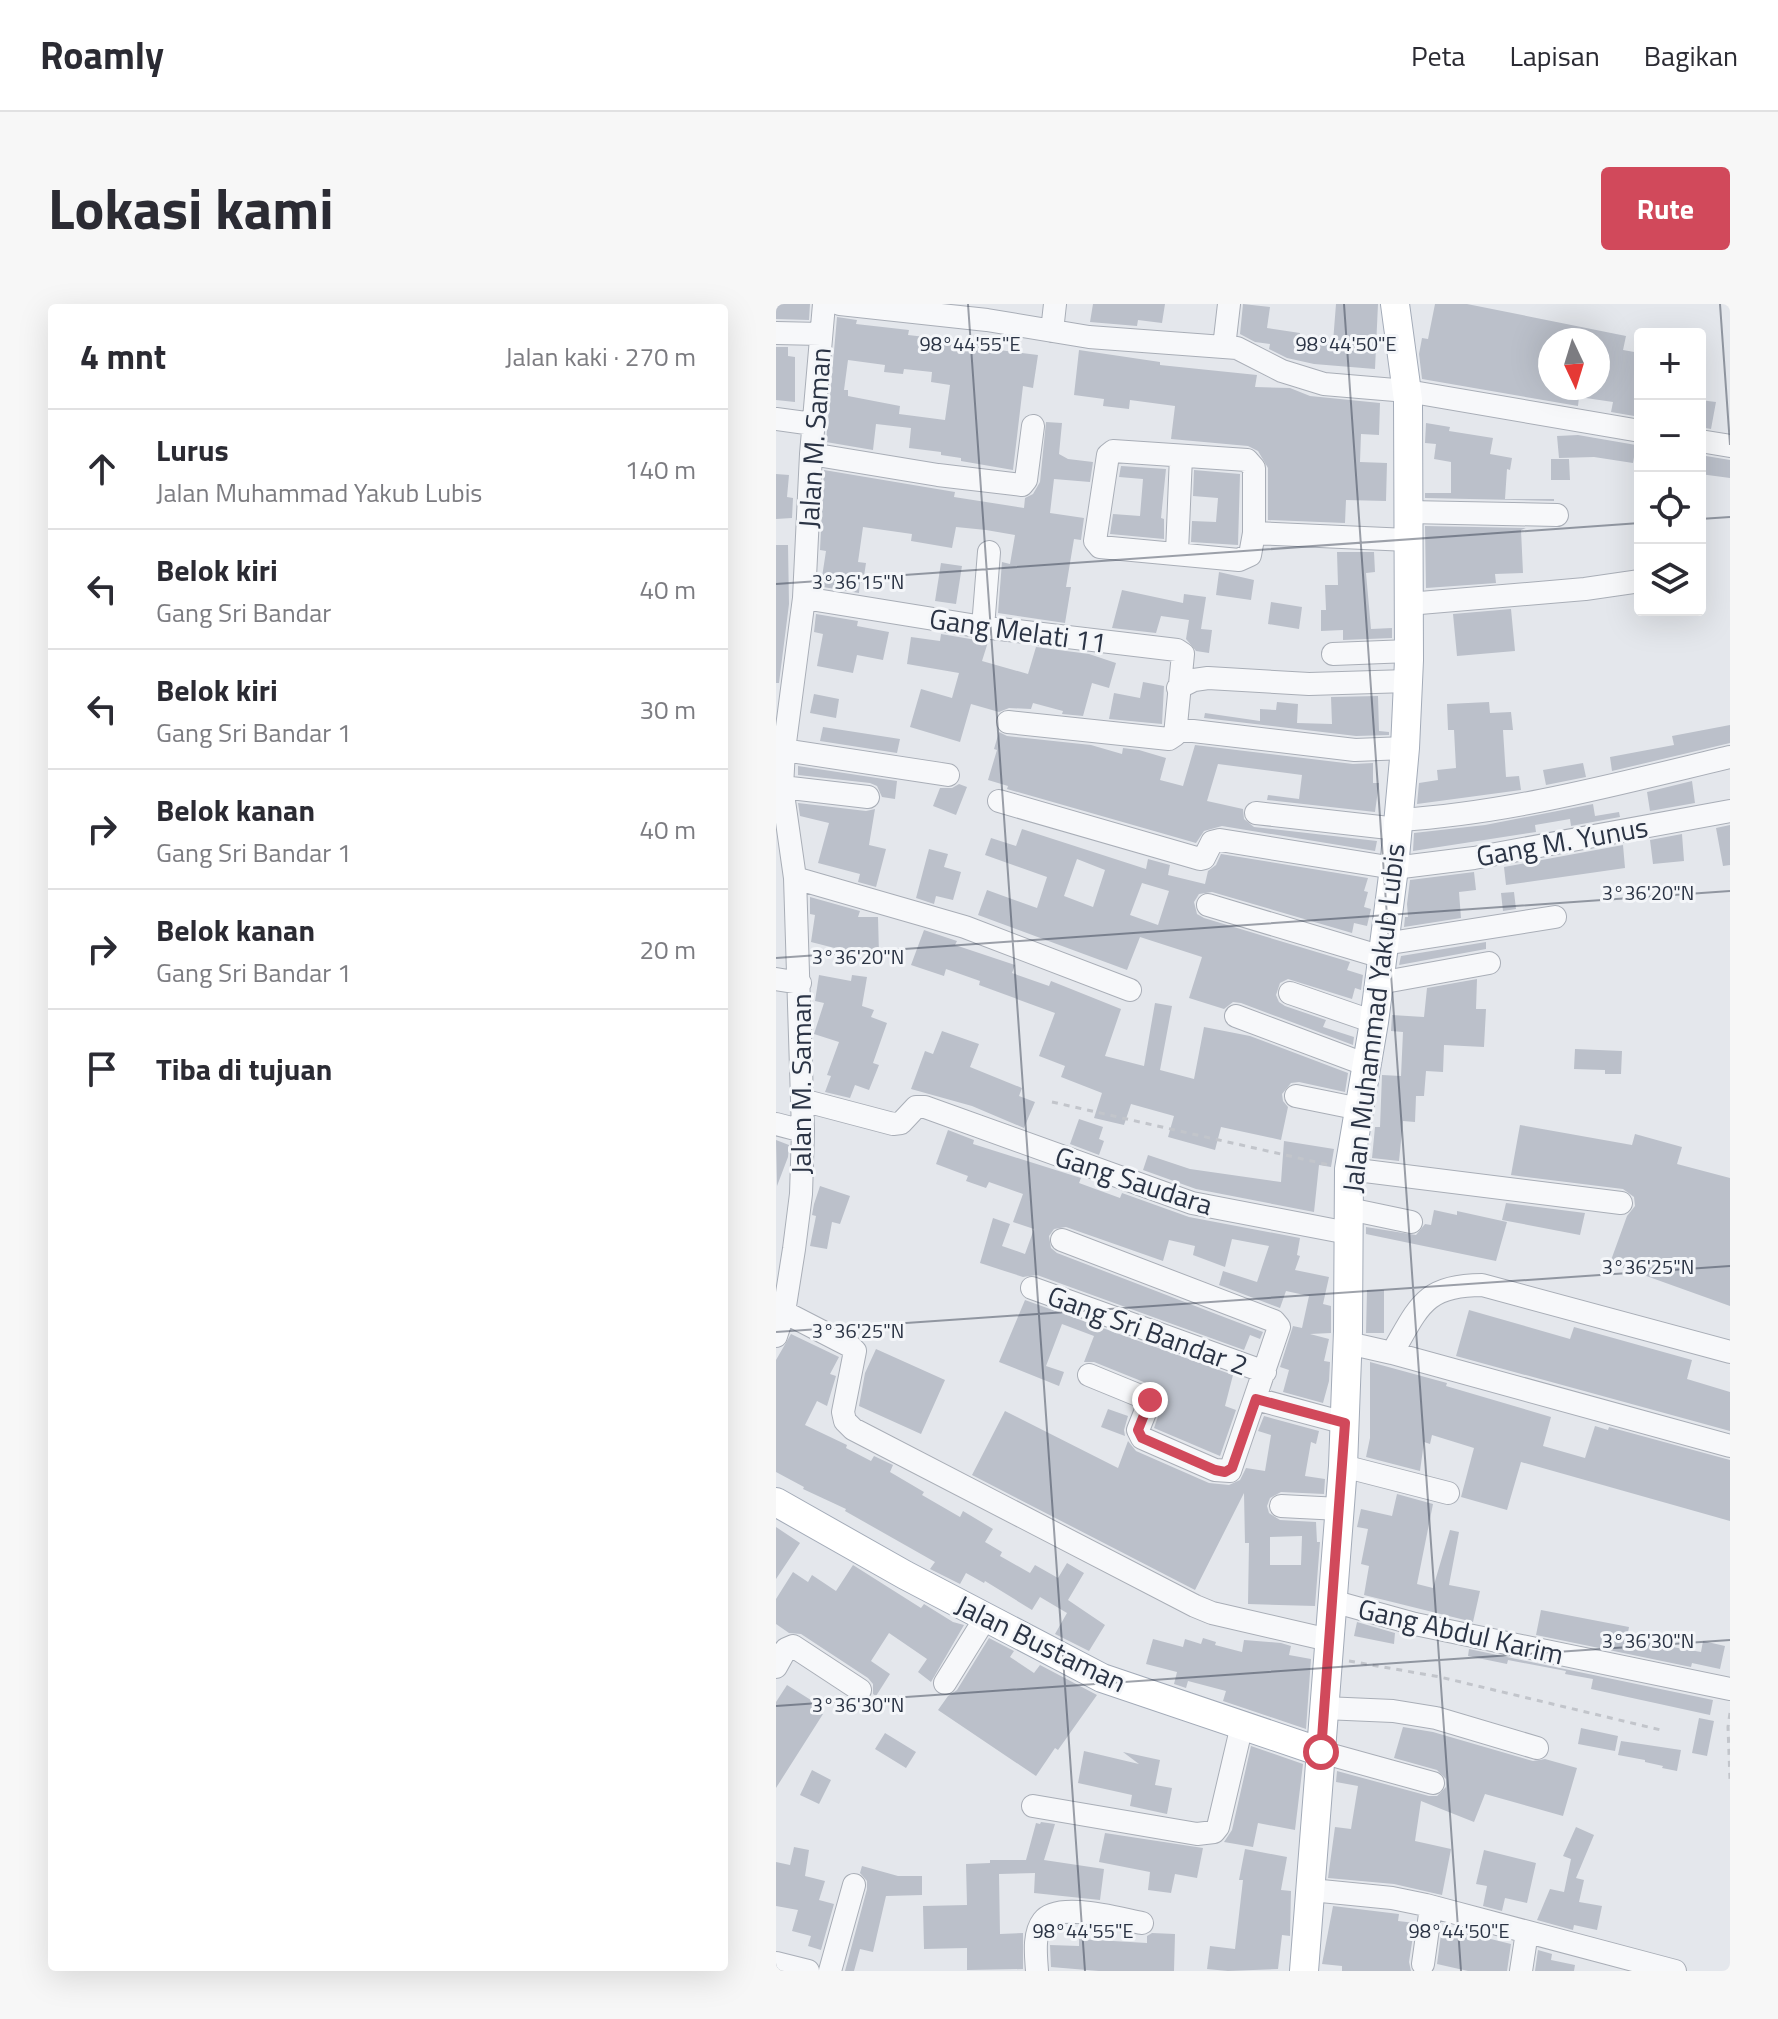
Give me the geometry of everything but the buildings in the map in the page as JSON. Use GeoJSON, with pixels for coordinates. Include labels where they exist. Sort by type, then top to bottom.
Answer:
{"type":"FeatureCollection","features":[{"type":"Feature","properties":{"kind":"main road","name":"Jalan Muhammad Yakub Lubis"},"geometry":{"type":"LineString","coordinates":[[1304,1971],[1343,1466],[1348,1343],[1349,1169],[1374,1022],[1394,868],[1405,748],[1409,651],[1407,391],[1395,304]]}},
{"type":"Feature","properties":{"kind":"main road","name":"Jalan Bustaman"},"geometry":{"type":"LineString","coordinates":[[776,1502],[1102,1678],[1321,1752]]}},
{"type":"Feature","properties":{"kind":"street","name":"Jalan M. Saman"},"geometry":{"type":"LineString","coordinates":[[776,1336],[784,1312],[801,1194],[803,1131],[795,878],[782,837],[781,759],[784,700],[804,598],[813,424],[824,304]]}},
{"type":"Feature","properties":{"kind":"street"},"geometry":{"type":"LineString","coordinates":[[840,304],[988,312],[1052,331],[1089,337],[1224,347],[1249,352],[1282,371],[1324,384],[1407,391],[1634,430]]}},
{"type":"Feature","properties":{"kind":"street"},"geometry":{"type":"LineString","coordinates":[[1052,331],[1055,304]]}},
{"type":"Feature","properties":{"kind":"street"},"geometry":{"type":"LineString","coordinates":[[1224,347],[1229,304]]}},
{"type":"Feature","properties":{"kind":"street"},"geometry":{"type":"LineString","coordinates":[[776,333],[821,334]]}},
{"type":"Feature","properties":{"kind":"street"},"geometry":{"type":"LineString","coordinates":[[776,419],[813,424]]}},
{"type":"Feature","properties":{"kind":"street"},"geometry":{"type":"LineString","coordinates":[[811,454],[1022,485],[1026,480],[1033,426]]}},
{"type":"Feature","properties":{"kind":"street"},"geometry":{"type":"LineString","coordinates":[[1706,442],[1730,446]]}},
{"type":"Feature","properties":{"kind":"street"},"geometry":{"type":"LineString","coordinates":[[1113,451],[1247,460],[1252,463],[1254,533],[1250,555],[1245,559],[1097,546],[1095,541],[1108,455],[1113,451]]}},
{"type":"Feature","properties":{"kind":"street"},"geometry":{"type":"LineString","coordinates":[[1177,552],[1181,456]]}},
{"type":"Feature","properties":{"kind":"street"},"geometry":{"type":"LineString","coordinates":[[1254,533],[1557,515]]}},
{"type":"Feature","properties":{"kind":"street"},"geometry":{"type":"LineString","coordinates":[[983,627],[989,552]]}},
{"type":"Feature","properties":{"kind":"street"},"geometry":{"type":"LineString","coordinates":[[1408,604],[1634,582]]}},
{"type":"Feature","properties":{"kind":"street","name":"Gang Melati 11"},"geometry":{"type":"LineString","coordinates":[[804,598],[983,627],[1177,650],[1183,654],[1178,688]]}},
{"type":"Feature","properties":{"kind":"street"},"geometry":{"type":"LineString","coordinates":[[1333,654],[1409,651]]}},
{"type":"Feature","properties":{"kind":"street"},"geometry":{"type":"LineString","coordinates":[[1008,722],[1162,740],[1175,735],[1178,688],[1194,680],[1208,678],[1309,684],[1408,681]]}},
{"type":"Feature","properties":{"kind":"street"},"geometry":{"type":"LineString","coordinates":[[1176,729],[1355,750],[1405,748]]}},
{"type":"Feature","properties":{"kind":"street"},"geometry":{"type":"LineString","coordinates":[[1256,813],[1398,824],[1592,791],[1730,757]]}},
{"type":"Feature","properties":{"kind":"street"},"geometry":{"type":"LineString","coordinates":[[781,759],[948,775]]}},
{"type":"Feature","properties":{"kind":"street"},"geometry":{"type":"LineString","coordinates":[[782,787],[868,797]]}},
{"type":"Feature","properties":{"kind":"street","name":"Gang M. Yunus"},"geometry":{"type":"LineString","coordinates":[[999,801],[1200,859],[1204,858],[1212,842],[1220,840],[1394,868],[1474,858],[1730,811]]}},
{"type":"Feature","properties":{"kind":"street"},"geometry":{"type":"LineString","coordinates":[[795,878],[965,927],[1130,990]]}},
{"type":"Feature","properties":{"kind":"street"},"geometry":{"type":"LineString","coordinates":[[1208,905],[1382,961],[1489,963]]}},
{"type":"Feature","properties":{"kind":"street"},"geometry":{"type":"LineString","coordinates":[[1382,961],[1555,917]]}},
{"type":"Feature","properties":{"kind":"street"},"geometry":{"type":"LineString","coordinates":[[776,979],[800,983]]}},
{"type":"Feature","properties":{"kind":"street"},"geometry":{"type":"LineString","coordinates":[[1290,993],[1374,1022]]}},
{"type":"Feature","properties":{"kind":"street"},"geometry":{"type":"LineString","coordinates":[[1236,1016],[1367,1065]]}},
{"type":"Feature","properties":{"kind":"street"},"geometry":{"type":"LineString","coordinates":[[1296,1096],[1360,1109]]}},
{"type":"Feature","properties":{"kind":"street","name":"Gang Saudara"},"geometry":{"type":"LineString","coordinates":[[802,1100],[893,1124],[901,1123],[916,1107],[925,1107],[1192,1203],[1348,1221],[1411,1222]]}},
{"type":"Feature","properties":{"kind":"street"},"geometry":{"type":"LineString","coordinates":[[776,1124],[803,1131]]}},
{"type":"Feature","properties":{"kind":"street"},"geometry":{"type":"LineString","coordinates":[[1349,1169],[1621,1203]]}},
{"type":"Feature","properties":{"kind":"street"},"geometry":{"type":"LineString","coordinates":[[1062,1240],[1274,1321],[1279,1327],[1232,1468],[1225,1472],[1142,1438],[1138,1430],[1150,1400],[1089,1375]]}},
{"type":"Feature","properties":{"kind":"street"},"geometry":{"type":"LineString","coordinates":[[1392,1353],[1422,1303],[1439,1291],[1472,1285],[1482,1285],[1730,1352]]}},
{"type":"Feature","properties":{"kind":"street","name":"Gang Sri Bandar 2"},"geometry":{"type":"LineString","coordinates":[[1032,1288],[1265,1372]]}},
{"type":"Feature","properties":{"kind":"street"},"geometry":{"type":"LineString","coordinates":[[784,1312],[855,1351],[843,1412],[845,1421],[853,1429],[1195,1606],[1212,1613],[1329,1640]]}},
{"type":"Feature","properties":{"kind":"street"},"geometry":{"type":"LineString","coordinates":[[1348,1343],[1730,1446]]}},
{"type":"Feature","properties":{"kind":"street"},"geometry":{"type":"LineString","coordinates":[[1256,1399],[1345,1423]]}},
{"type":"Feature","properties":{"kind":"street"},"geometry":{"type":"LineString","coordinates":[[1343,1466],[1448,1493]]}},
{"type":"Feature","properties":{"kind":"street"},"geometry":{"type":"LineString","coordinates":[[1281,1506],[1340,1509]]}},
{"type":"Feature","properties":{"kind":"street","name":"Gang Abdul Karim"},"geometry":{"type":"LineString","coordinates":[[1332,1601],[1415,1624],[1730,1689]]}},
{"type":"Feature","properties":{"kind":"street"},"geometry":{"type":"LineString","coordinates":[[945,1683],[986,1617]]}},
{"type":"Feature","properties":{"kind":"street"},"geometry":{"type":"LineString","coordinates":[[776,1667],[786,1649],[793,1646],[860,1690]]}},
{"type":"Feature","properties":{"kind":"street"},"geometry":{"type":"LineString","coordinates":[[1324,1708],[1393,1711],[1436,1718],[1537,1748]]}},
{"type":"Feature","properties":{"kind":"street"},"geometry":{"type":"LineString","coordinates":[[1033,1806],[1197,1834],[1214,1832],[1218,1827],[1242,1725]]}},
{"type":"Feature","properties":{"kind":"street"},"geometry":{"type":"LineString","coordinates":[[1321,1752],[1433,1783]]}},
{"type":"Feature","properties":{"kind":"street"},"geometry":{"type":"LineString","coordinates":[[830,1971],[854,1885]]}},
{"type":"Feature","properties":{"kind":"street"},"geometry":{"type":"LineString","coordinates":[[1311,1890],[1392,1898],[1527,1932],[1623,1965],[1675,1971]]}},
{"type":"Feature","properties":{"kind":"street"},"geometry":{"type":"LineString","coordinates":[[1423,1964],[1431,1907]]}},
{"type":"Feature","properties":{"kind":"street"},"geometry":{"type":"LineString","coordinates":[[1037,1971],[1039,1929],[1044,1919],[1052,1914],[1083,1912],[1142,1923]]}},
{"type":"Feature","properties":{"kind":"street"},"geometry":{"type":"LineString","coordinates":[[1521,1971],[1527,1932]]}},
{"type":"Feature","properties":{"kind":"street"},"geometry":{"type":"LineString","coordinates":[[776,1963],[808,1971]]}},
{"type":"Feature","properties":{"kind":"path"},"geometry":{"type":"LineString","coordinates":[[1052,1102],[1349,1169]]}},
{"type":"Feature","properties":{"kind":"path"},"geometry":{"type":"LineString","coordinates":[[1349,1661],[1440,1677],[1665,1731]]}},
{"type":"Feature","properties":{"kind":"path"},"geometry":{"type":"LineString","coordinates":[[1730,1713],[1730,1779]]}},
{"type":"Feature","properties":{"kind":"route"},"geometry":{"type":"LineString","coordinates":[[1150,1400],[1138,1430],[1142,1438],[1225,1472],[1232,1468],[1256,1399],[1345,1423],[1321,1752]]}}]}
